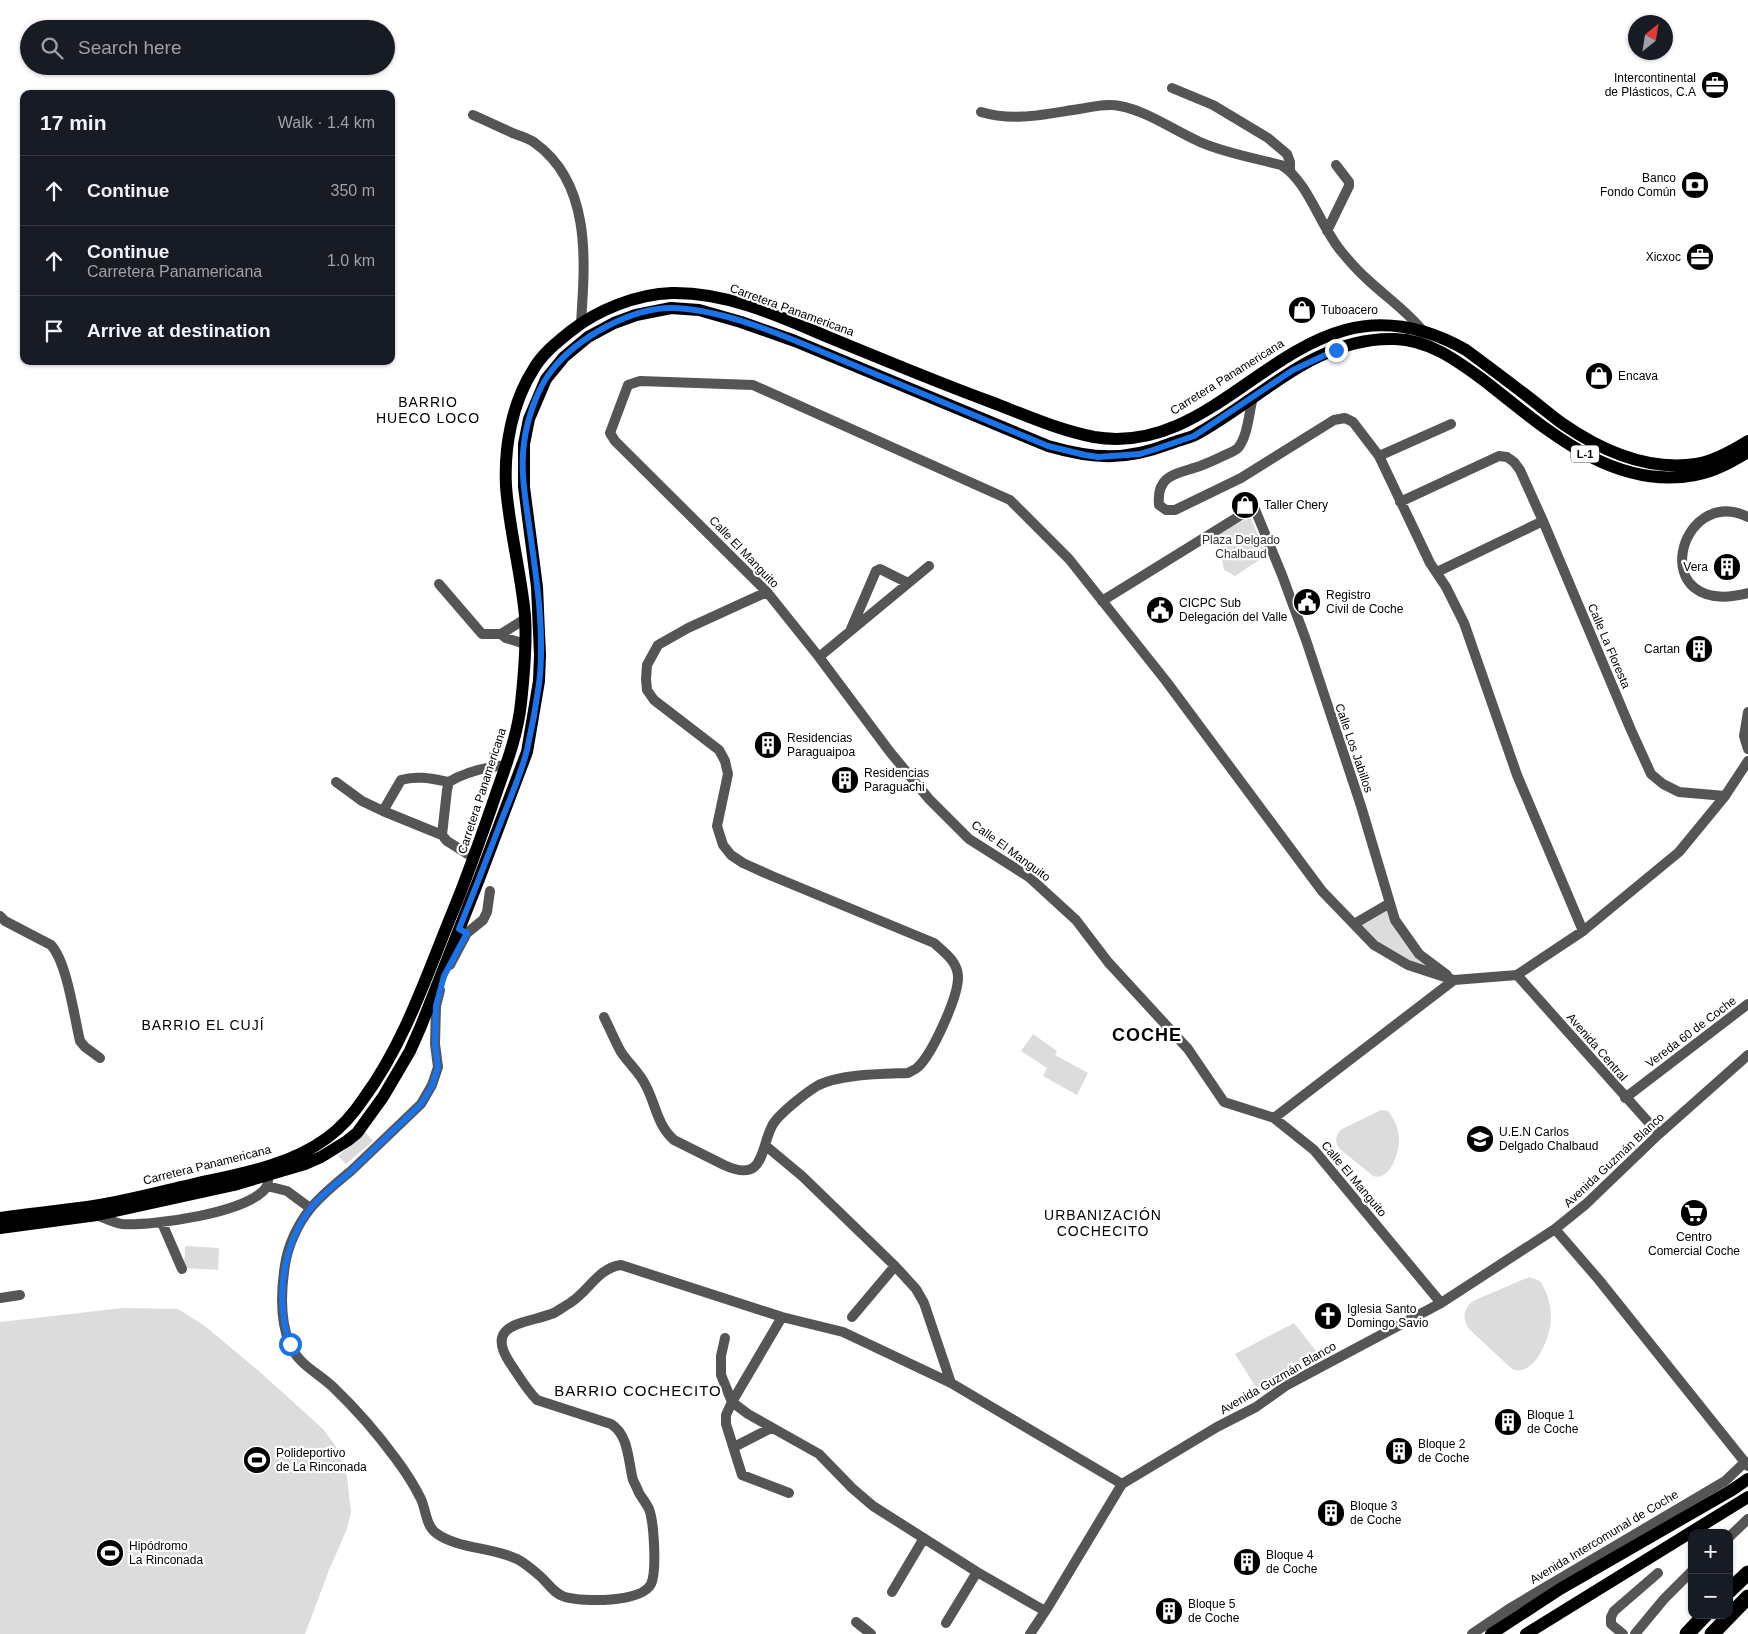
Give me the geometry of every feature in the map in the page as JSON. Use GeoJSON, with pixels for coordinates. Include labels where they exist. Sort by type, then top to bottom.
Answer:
{"type":"FeatureCollection","features":[{"type":"Feature","properties":{"kind":"highway"},"geometry":{"type":"LineString","coordinates":[[1733,1587],[1748,1573]]}},
{"type":"Feature","properties":{"kind":"highway"},"geometry":{"type":"LineString","coordinates":[[1712,1634],[1748,1596]]}},
{"type":"Feature","properties":{"kind":"highway"},"geometry":{"type":"LineString","coordinates":[[1687,1634],[1702,1619]]}},
{"type":"Feature","properties":{"kind":"main road","name":"Carretera Panamericana"},"geometry":{"type":"LineString","coordinates":[[0,1218],[91,1206],[246,1172],[273,1164],[296,1155],[327,1138],[347,1120],[373,1086],[391,1055],[409,1017],[474,858],[506,765],[519,719],[525,619],[507,494],[506,465],[509,436],[515,411],[533,369],[555,343],[581,323],[622,304],[651,296],[672,293],[714,296],[746,305],[806,328],[1046,424],[1077,433],[1108,438],[1147,436],[1175,426],[1218,402],[1287,356],[1332,334],[1367,325],[1383,324],[1404,325],[1450,341],[1466,350],[1562,424],[1612,453],[1626,458],[1670,466],[1697,464],[1713,460],[1748,441]]}},
{"type":"Feature","properties":{"kind":"main road","name":"Carretera Panamericana"},"geometry":{"type":"LineString","coordinates":[[0,1228],[97,1215],[234,1185],[268,1181],[333,1150],[347,1141],[367,1120],[383,1097],[410,1051],[441,977],[463,931],[527,752],[539,681],[538,597],[524,487],[524,444],[529,418],[546,379],[564,357],[588,337],[614,323],[636,314],[671,308],[699,310],[796,341],[1048,446],[1098,457],[1140,454],[1194,436],[1293,370],[1336,350],[1364,342],[1396,339],[1426,345],[1445,353],[1551,433],[1578,450],[1619,469],[1665,477],[1695,475],[1712,470],[1748,452]]}},
{"type":"Feature","properties":{"kind":"main road","name":"Avenida Intercomunal de Coche"},"geometry":{"type":"LineString","coordinates":[[1491,1634],[1560,1589],[1748,1479]]}},
{"type":"Feature","properties":{"kind":"main road"},"geometry":{"type":"LineString","coordinates":[[1526,1634],[1748,1497]]}},
{"type":"Feature","properties":{"kind":"street"},"geometry":{"type":"LineString","coordinates":[[1172,88],[1213,105],[1268,138],[1287,154],[1290,170]]}},
{"type":"Feature","properties":{"kind":"street"},"geometry":{"type":"LineString","coordinates":[[981,112],[1009,117],[1040,116],[1106,104],[1122,106],[1162,122],[1202,143],[1280,165],[1290,170],[1298,179],[1327,231],[1341,251],[1367,279],[1412,318],[1423,331]]}},
{"type":"Feature","properties":{"kind":"street"},"geometry":{"type":"LineString","coordinates":[[473,115],[534,142],[550,155],[562,171],[581,220],[585,264],[581,323]]}},
{"type":"Feature","properties":{"kind":"street"},"geometry":{"type":"LineString","coordinates":[[1327,231],[1349,186],[1349,182],[1336,164]]}},
{"type":"Feature","properties":{"kind":"street","name":"Calle El Manguito"},"geometry":{"type":"LineString","coordinates":[[1102,601],[1069,559],[1010,500],[754,385],[640,381],[628,385],[626,389],[610,433],[615,441],[767,592],[928,799],[969,839],[1029,877],[1076,920],[1108,962],[1188,1049],[1224,1102],[1274,1118],[1314,1150],[1441,1304]]}},
{"type":"Feature","properties":{"kind":"street"},"geometry":{"type":"LineString","coordinates":[[1253,397],[1245,435],[1237,449],[1200,466],[1178,472],[1163,482],[1158,493],[1159,505],[1166,510],[1175,510],[1241,478],[1334,420],[1345,418],[1353,422],[1379,456],[1430,563],[1437,572],[1464,623],[1517,776],[1583,931]]}},
{"type":"Feature","properties":{"kind":"street"},"geometry":{"type":"LineString","coordinates":[[1379,456],[1451,424]]}},
{"type":"Feature","properties":{"kind":"street","name":"Calle La Floresta"},"geometry":{"type":"LineString","coordinates":[[1400,502],[1499,456],[1507,457],[1514,462],[1520,470],[1543,521],[1651,774],[1679,792],[1725,796]]}},
{"type":"Feature","properties":{"kind":"street","name":"Calle Los Jabillos"},"geometry":{"type":"LineString","coordinates":[[1102,601],[1254,507],[1306,640],[1361,806],[1395,920],[1419,954],[1454,980]]}},
{"type":"Feature","properties":{"kind":"street"},"geometry":{"type":"LineString","coordinates":[[1748,517],[1729,511],[1719,512],[1702,520],[1687,537],[1682,557],[1682,567],[1692,587],[1700,593],[1722,598],[1748,593]]}},
{"type":"Feature","properties":{"kind":"street"},"geometry":{"type":"LineString","coordinates":[[1437,572],[1543,521]]}},
{"type":"Feature","properties":{"kind":"street"},"geometry":{"type":"LineString","coordinates":[[819,657],[929,566]]}},
{"type":"Feature","properties":{"kind":"street"},"geometry":{"type":"LineString","coordinates":[[850,631],[876,571],[880,568],[908,583]]}},
{"type":"Feature","properties":{"kind":"street"},"geometry":{"type":"LineString","coordinates":[[439,584],[482,634],[501,634],[525,619]]}},
{"type":"Feature","properties":{"kind":"street"},"geometry":{"type":"LineString","coordinates":[[604,1017],[622,1052],[639,1072],[662,1127],[674,1140],[739,1171],[749,1170],[754,1167],[763,1154],[772,1126],[778,1117],[816,1086],[831,1079],[908,1073],[917,1068],[929,1052],[954,1000],[958,976],[952,959],[934,943],[743,863],[731,855],[723,845],[717,826],[728,774],[725,761],[719,750],[654,700],[647,690],[647,665],[658,645],[688,628],[767,592]]}},
{"type":"Feature","properties":{"kind":"street"},"geometry":{"type":"LineString","coordinates":[[1102,601],[1166,681],[1322,891],[1374,945],[1408,966],[1454,980],[1517,975],[1583,931],[1679,852],[1725,796],[1748,761]]}},
{"type":"Feature","properties":{"kind":"street"},"geometry":{"type":"LineString","coordinates":[[501,634],[506,638],[525,644]]}},
{"type":"Feature","properties":{"kind":"street"},"geometry":{"type":"LineString","coordinates":[[1748,712],[1744,736],[1748,749]]}},
{"type":"Feature","properties":{"kind":"street"},"geometry":{"type":"LineString","coordinates":[[383,811],[401,780],[410,777],[449,782],[456,777],[494,766],[506,765]]}},
{"type":"Feature","properties":{"kind":"street"},"geometry":{"type":"LineString","coordinates":[[336,782],[362,801],[442,835],[447,841],[474,858]]}},
{"type":"Feature","properties":{"kind":"street"},"geometry":{"type":"LineString","coordinates":[[442,835],[449,782]]}},
{"type":"Feature","properties":{"kind":"street"},"geometry":{"type":"LineString","coordinates":[[490,891],[487,912],[483,920],[463,931],[444,976],[436,1006],[435,1044],[438,1067],[432,1086],[421,1104],[310,1208],[295,1234],[285,1264],[283,1314],[285,1330],[297,1358],[311,1371],[322,1376],[350,1404],[396,1459],[421,1499],[426,1511],[428,1524],[434,1532],[444,1538],[495,1550],[518,1560],[530,1567],[553,1590],[564,1597],[578,1600],[616,1600],[642,1592],[648,1588],[652,1582],[654,1539],[649,1510],[633,1480],[630,1460],[621,1432],[611,1424],[537,1400],[530,1393],[503,1353],[501,1344],[502,1335],[512,1326],[554,1312],[573,1301],[604,1271],[612,1266],[621,1265],[782,1317],[843,1332],[951,1383],[1122,1484]]}},
{"type":"Feature","properties":{"kind":"street"},"geometry":{"type":"LineString","coordinates":[[1354,924],[1390,903]]}},
{"type":"Feature","properties":{"kind":"street"},"geometry":{"type":"LineString","coordinates":[[0,916],[5,921],[51,945],[55,949],[62,964],[80,1041],[85,1048],[100,1058]]}},
{"type":"Feature","properties":{"kind":"street","name":"Avenida Central"},"geometry":{"type":"LineString","coordinates":[[1517,975],[1659,1134]]}},
{"type":"Feature","properties":{"kind":"street"},"geometry":{"type":"LineString","coordinates":[[1274,1118],[1454,980]]}},
{"type":"Feature","properties":{"kind":"street","name":"Vereda 60 de Coche"},"geometry":{"type":"LineString","coordinates":[[1625,1098],[1748,1004]]}},
{"type":"Feature","properties":{"kind":"street","name":"Avenida Guzmán Blanco"},"geometry":{"type":"LineString","coordinates":[[1030,1634],[1122,1484],[1217,1427],[1256,1407],[1288,1385],[1441,1304],[1555,1229],[1586,1204],[1659,1134],[1748,1055]]}},
{"type":"Feature","properties":{"kind":"street"},"geometry":{"type":"LineString","coordinates":[[766,1146],[802,1176],[895,1266],[916,1289],[924,1303],[951,1383]]}},
{"type":"Feature","properties":{"kind":"street"},"geometry":{"type":"LineString","coordinates":[[97,1215],[120,1224],[162,1223],[232,1208],[258,1195],[268,1181],[287,1191],[310,1208]]}},
{"type":"Feature","properties":{"kind":"street"},"geometry":{"type":"LineString","coordinates":[[162,1223],[182,1269]]}},
{"type":"Feature","properties":{"kind":"street"},"geometry":{"type":"LineString","coordinates":[[1555,1229],[1599,1280],[1747,1463]]}},
{"type":"Feature","properties":{"kind":"street"},"geometry":{"type":"LineString","coordinates":[[852,1317],[895,1266]]}},
{"type":"Feature","properties":{"kind":"street"},"geometry":{"type":"LineString","coordinates":[[0,1298],[20,1295]]}},
{"type":"Feature","properties":{"kind":"street"},"geometry":{"type":"LineString","coordinates":[[782,1317],[732,1402],[726,1420],[744,1476],[789,1493]]}},
{"type":"Feature","properties":{"kind":"street"},"geometry":{"type":"LineString","coordinates":[[725,1338],[721,1356],[721,1375],[732,1402],[771,1428],[819,1454],[852,1488],[873,1506],[977,1572],[1045,1611]]}},
{"type":"Feature","properties":{"kind":"street"},"geometry":{"type":"LineString","coordinates":[[734,1447],[771,1428]]}},
{"type":"Feature","properties":{"kind":"street","name":"Avenida Intercomunal de Coche"},"geometry":{"type":"LineString","coordinates":[[1472,1634],[1512,1607],[1725,1481],[1747,1463]]}},
{"type":"Feature","properties":{"kind":"street"},"geometry":{"type":"LineString","coordinates":[[1733,1533],[1748,1519]]}},
{"type":"Feature","properties":{"kind":"street"},"geometry":{"type":"LineString","coordinates":[[892,1592],[924,1538]]}},
{"type":"Feature","properties":{"kind":"street"},"geometry":{"type":"LineString","coordinates":[[946,1623],[977,1572]]}},
{"type":"Feature","properties":{"kind":"street"},"geometry":{"type":"LineString","coordinates":[[1623,1634],[1612,1624],[1611,1617],[1614,1611],[1658,1573]]}},
{"type":"Feature","properties":{"kind":"street"},"geometry":{"type":"LineString","coordinates":[[1635,1634],[1664,1599],[1689,1574]]}},
{"type":"Feature","properties":{"kind":"street"},"geometry":{"type":"LineString","coordinates":[[856,1622],[871,1634]]}},
{"type":"Feature","properties":{"kind":"green space","name":"Plaza Delgado Chalbaud"},"geometry":{"type":"Polygon","coordinates":[[[1250,517],[1267,555],[1235,576],[1224,570],[1218,534],[1250,517]]]}},
{"type":"Feature","properties":{"kind":"green space"},"geometry":{"type":"Polygon","coordinates":[[[1389,906],[1393,921],[1449,977],[1409,964],[1375,943],[1357,924],[1389,906]]]}},
{"type":"Feature","properties":{"kind":"green space"},"geometry":{"type":"Polygon","coordinates":[[[1033,1034],[1057,1051],[1055,1055],[1088,1073],[1077,1095],[1043,1076],[1047,1068],[1021,1051],[1033,1034]]]}},
{"type":"Feature","properties":{"kind":"green space"},"geometry":{"type":"Polygon","coordinates":[[[1381,1110],[1388,1111],[1394,1120],[1398,1131],[1399,1144],[1393,1164],[1389,1170],[1379,1177],[1373,1176],[1341,1150],[1337,1145],[1336,1139],[1342,1129],[1381,1110]]]}},
{"type":"Feature","properties":{"kind":"green space"},"geometry":{"type":"Polygon","coordinates":[[[365,1132],[373,1141],[346,1164],[338,1156],[365,1132]]]}},
{"type":"Feature","properties":{"kind":"green space"},"geometry":{"type":"Polygon","coordinates":[[[185,1246],[219,1248],[218,1270],[184,1268],[185,1246]]]}},
{"type":"Feature","properties":{"kind":"green space"},"geometry":{"type":"Polygon","coordinates":[[[1529,1277],[1540,1281],[1545,1289],[1550,1308],[1550,1325],[1545,1344],[1535,1361],[1521,1370],[1512,1369],[1469,1329],[1465,1322],[1465,1311],[1473,1301],[1529,1277]]]}},
{"type":"Feature","properties":{"kind":"green space"},"geometry":{"type":"Polygon","coordinates":[[[123,1308],[178,1309],[205,1326],[260,1372],[323,1429],[337,1448],[347,1477],[351,1512],[347,1529],[305,1634],[0,1634],[0,1322],[123,1308]]]}},
{"type":"Feature","properties":{"kind":"green space"},"geometry":{"type":"Polygon","coordinates":[[[1294,1323],[1319,1355],[1257,1389],[1235,1354],[1294,1323]]]}},
{"type":"Feature","properties":{"kind":"place","name":"Intercontinental de Plásticos, C.A"},"geometry":{"type":"Point","coordinates":[1715,85]}},
{"type":"Feature","properties":{"kind":"place","name":"Banco Fondo Común"},"geometry":{"type":"Point","coordinates":[1695,185]}},
{"type":"Feature","properties":{"kind":"place","name":"Xicxoc"},"geometry":{"type":"Point","coordinates":[1700,257]}},
{"type":"Feature","properties":{"kind":"place","name":"Tuboacero"},"geometry":{"type":"Point","coordinates":[1302,310]}},
{"type":"Feature","properties":{"kind":"place","name":"Encava"},"geometry":{"type":"Point","coordinates":[1599,376]}},
{"type":"Feature","properties":{"kind":"place","name":"Taller Chery"},"geometry":{"type":"Point","coordinates":[1245,505]}},
{"type":"Feature","properties":{"kind":"place","name":"Vera"},"geometry":{"type":"Point","coordinates":[1727,567]}},
{"type":"Feature","properties":{"kind":"place","name":"Registro Civil de Coche"},"geometry":{"type":"Point","coordinates":[1307,602]}},
{"type":"Feature","properties":{"kind":"place","name":"CICPC Sub Delegación del Valle"},"geometry":{"type":"Point","coordinates":[1160,610]}},
{"type":"Feature","properties":{"kind":"place","name":"Cartan"},"geometry":{"type":"Point","coordinates":[1699,649]}},
{"type":"Feature","properties":{"kind":"place","name":"Residencias Paraguaipoa"},"geometry":{"type":"Point","coordinates":[768,745]}},
{"type":"Feature","properties":{"kind":"place","name":"Residencias Paraguachi"},"geometry":{"type":"Point","coordinates":[845,780]}},
{"type":"Feature","properties":{"kind":"place","name":"U.E.N Carlos Delgado Chalbaud"},"geometry":{"type":"Point","coordinates":[1480,1139]}},
{"type":"Feature","properties":{"kind":"place","name":"Centro Comercial Coche"},"geometry":{"type":"Point","coordinates":[1694,1213]}},
{"type":"Feature","properties":{"kind":"place","name":"Iglesia Santo Domingo Savio"},"geometry":{"type":"Point","coordinates":[1328,1316]}},
{"type":"Feature","properties":{"kind":"place","name":"Bloque 1 de Coche"},"geometry":{"type":"Point","coordinates":[1508,1422]}},
{"type":"Feature","properties":{"kind":"place","name":"Bloque 2 de Coche"},"geometry":{"type":"Point","coordinates":[1399,1451]}},
{"type":"Feature","properties":{"kind":"place","name":"Polideportivo de La Rinconada"},"geometry":{"type":"Point","coordinates":[257,1460]}},
{"type":"Feature","properties":{"kind":"place","name":"Bloque 3 de Coche"},"geometry":{"type":"Point","coordinates":[1331,1513]}},
{"type":"Feature","properties":{"kind":"place","name":"Hipódromo La Rinconada"},"geometry":{"type":"Point","coordinates":[110,1553]}},
{"type":"Feature","properties":{"kind":"place","name":"Bloque 4 de Coche"},"geometry":{"type":"Point","coordinates":[1247,1562]}},
{"type":"Feature","properties":{"kind":"place","name":"Bloque 5 de Coche"},"geometry":{"type":"Point","coordinates":[1169,1611]}},
{"type":"Feature","properties":{"kind":"district","name":"BARRIO HUECO LOCO"},"geometry":{"type":"Point","coordinates":[428,410]}},
{"type":"Feature","properties":{"kind":"district","name":"BARRIO EL CUJÍ"},"geometry":{"type":"Point","coordinates":[203,1025]}},
{"type":"Feature","properties":{"kind":"district","name":"COCHE"},"geometry":{"type":"Point","coordinates":[1147,1035]}},
{"type":"Feature","properties":{"kind":"district","name":"URBANIZACIÓN COCHECITO"},"geometry":{"type":"Point","coordinates":[1103,1224]}},
{"type":"Feature","properties":{"kind":"district","name":"BARRIO COCHECITO"},"geometry":{"type":"Point","coordinates":[638,1390]}},
{"type":"Feature","properties":{"kind":"route"},"geometry":{"type":"LineString","coordinates":[[290,1344],[285,1330],[283,1293],[285,1264],[295,1234],[310,1208],[421,1104],[432,1086],[438,1067],[435,1044],[436,1006],[444,976],[467,933],[459,929],[527,752],[539,681],[540,655],[537,588],[524,487],[524,444],[529,418],[540,391],[553,368],[564,357],[588,337],[636,314],[671,308],[699,310],[726,317],[796,341],[1048,446],[1098,457],[1140,454],[1194,436],[1293,370],[1336,350]]}}]}
